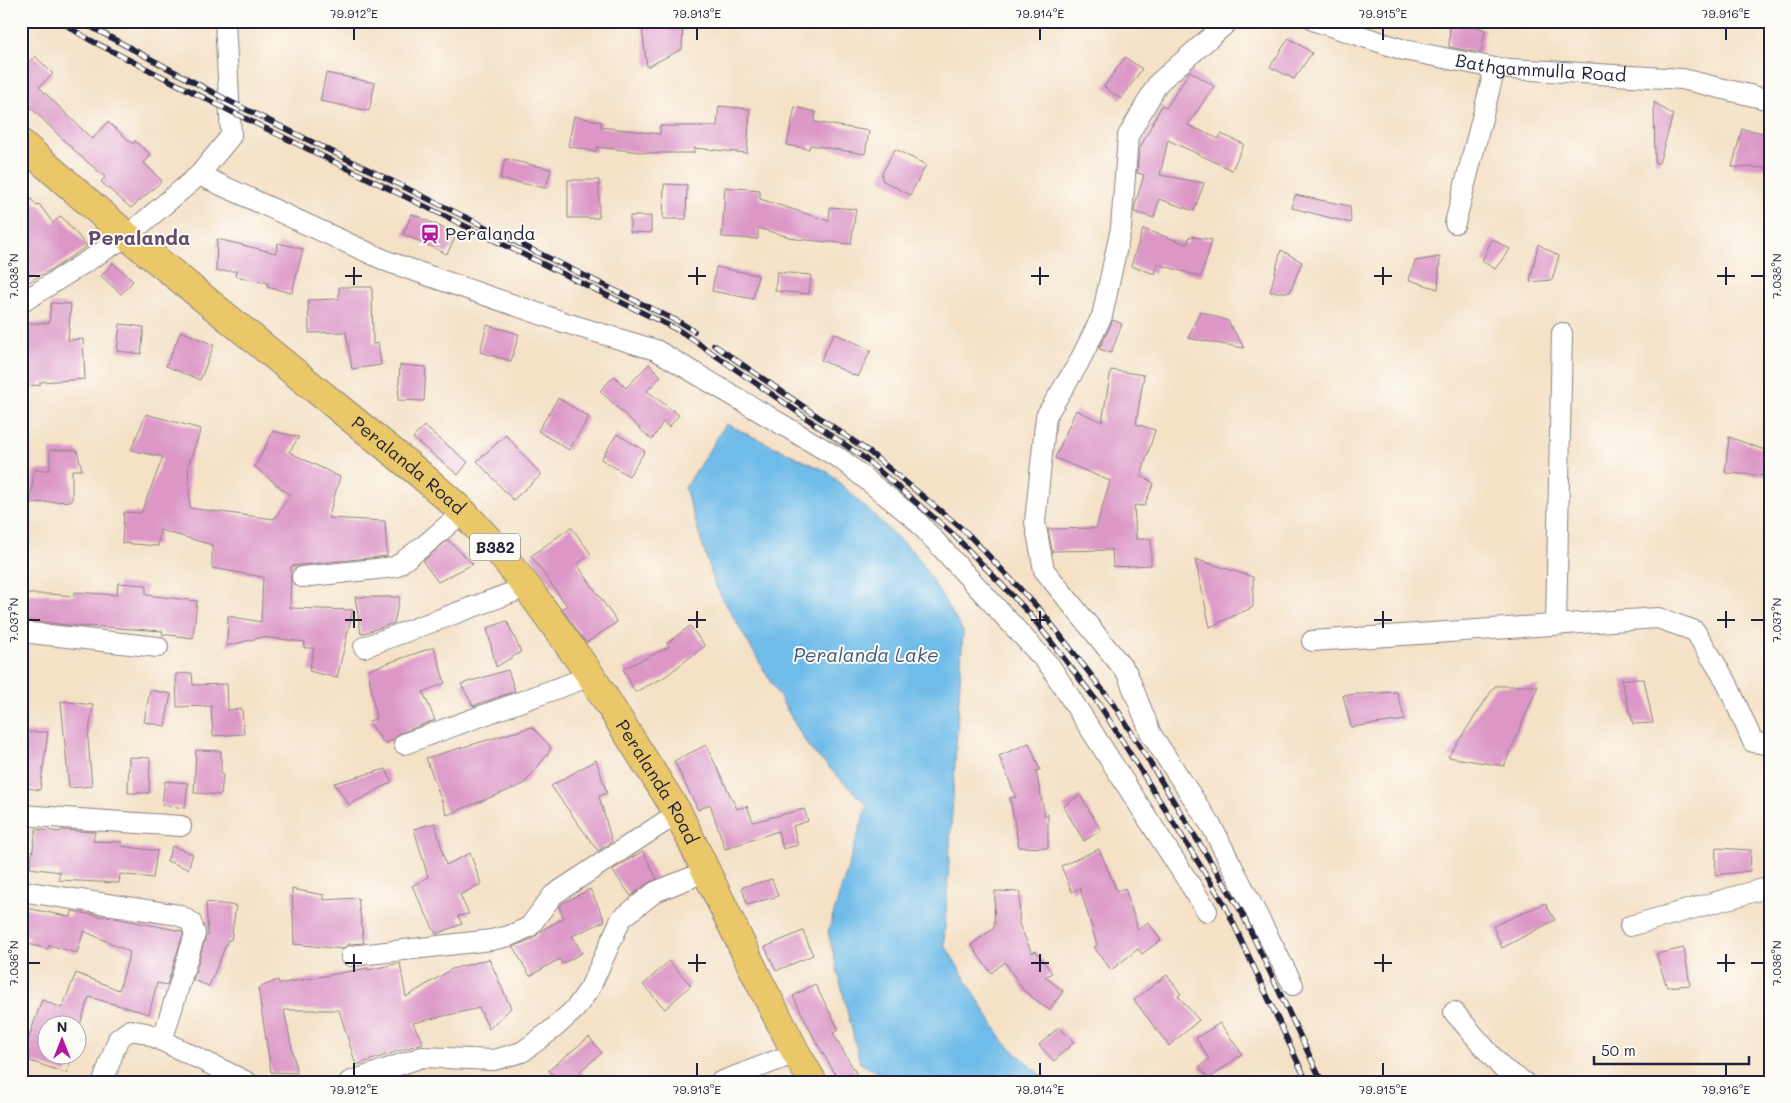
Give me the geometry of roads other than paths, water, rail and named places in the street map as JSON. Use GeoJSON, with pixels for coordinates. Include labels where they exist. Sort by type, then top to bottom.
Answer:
{"type":"FeatureCollection","features":[{"type":"Feature","properties":{"kind":"main road","name":"Peralanda Road"},"geometry":{"type":"LineString","coordinates":[[27,156],[420,475],[463,512],[496,548],[527,587],[591,676],[678,813],[812,1082]]}},
{"type":"Feature","properties":{"kind":"street"},"geometry":{"type":"LineString","coordinates":[[21,303],[127,236],[199,175],[231,136],[225,21]]}},
{"type":"Feature","properties":{"kind":"street"},"geometry":{"type":"LineString","coordinates":[[1229,21],[1158,83],[1128,136],[1121,228],[1102,316],[1078,364],[1046,416],[1035,522],[1044,570],[1127,673],[1151,734],[1212,827],[1293,985]]}},
{"type":"Feature","properties":{"kind":"street","name":"Bathgammulla Road"},"geometry":{"type":"LineString","coordinates":[[1315,21],[1404,50],[1495,68],[1682,79],[1770,100]]}},
{"type":"Feature","properties":{"kind":"street"},"geometry":{"type":"LineString","coordinates":[[1456,223],[1495,68]]}},
{"type":"Feature","properties":{"kind":"street"},"geometry":{"type":"LineString","coordinates":[[199,175],[389,262],[566,323],[656,350],[842,460],[915,519],[1050,666],[1207,911]]}},
{"type":"Feature","properties":{"kind":"street"},"geometry":{"type":"LineString","coordinates":[[1556,625],[1562,333]]}},
{"type":"Feature","properties":{"kind":"street"},"geometry":{"type":"LineString","coordinates":[[302,577],[396,567],[463,512]]}},
{"type":"Feature","properties":{"kind":"street"},"geometry":{"type":"LineString","coordinates":[[364,647],[527,587]]}},
{"type":"Feature","properties":{"kind":"street"},"geometry":{"type":"LineString","coordinates":[[1312,641],[1658,618],[1695,630],[1726,681],[1753,742],[1770,745]]}},
{"type":"Feature","properties":{"kind":"street"},"geometry":{"type":"LineString","coordinates":[[21,632],[158,647]]}},
{"type":"Feature","properties":{"kind":"street"},"geometry":{"type":"LineString","coordinates":[[404,744],[591,676]]}},
{"type":"Feature","properties":{"kind":"street"},"geometry":{"type":"LineString","coordinates":[[351,956],[491,940],[509,936],[529,927],[553,895],[678,813]]}},
{"type":"Feature","properties":{"kind":"street"},"geometry":{"type":"LineString","coordinates":[[21,814],[181,826]]}},
{"type":"Feature","properties":{"kind":"street"},"geometry":{"type":"LineString","coordinates":[[349,1082],[422,1057],[494,1060],[522,1052],[553,1029],[575,1009],[590,988],[621,919],[654,892],[707,871]]}},
{"type":"Feature","properties":{"kind":"street"},"geometry":{"type":"LineString","coordinates":[[1630,926],[1770,887]]}},
{"type":"Feature","properties":{"kind":"street"},"geometry":{"type":"LineString","coordinates":[[21,891],[179,915],[191,922],[195,934],[162,1041]]}},
{"type":"Feature","properties":{"kind":"street"},"geometry":{"type":"LineString","coordinates":[[1454,1012],[1502,1068],[1524,1082]]}},
{"type":"Feature","properties":{"kind":"street"},"geometry":{"type":"LineString","coordinates":[[102,1082],[118,1039],[130,1030],[162,1041],[247,1082]]}},
{"type":"Feature","properties":{"kind":"street"},"geometry":{"type":"LineString","coordinates":[[720,1082],[796,1053]]}},
{"type":"Feature","properties":{"kind":"water","name":"Peralanda Lake"},"geometry":{"type":"Polygon","coordinates":[[[726,424],[828,472],[917,556],[963,631],[944,944],[1004,1042],[1048,1082],[897,1082],[860,1063],[828,932],[867,805],[809,748],[715,585],[685,488],[726,424]]]}},
{"type":"Feature","properties":{"kind":"railway"},"geometry":{"type":"LineString","coordinates":[[59,21],[90,40],[230,111],[680,331],[863,457],[953,534],[1029,613],[1099,704],[1225,905],[1307,1082]]}},
{"type":"Feature","properties":{"kind":"railway"},"geometry":{"type":"LineString","coordinates":[[80,21],[229,101],[694,331]]}},
{"type":"Feature","properties":{"kind":"railway"},"geometry":{"type":"LineString","coordinates":[[714,345],[868,451],[966,532],[1042,612],[1115,706],[1241,911],[1322,1082]]}},
{"type":"Feature","properties":{"kind":"place","name":"Peralanda"},"geometry":{"type":"Point","coordinates":[430,234]}},
{"type":"Feature","properties":{"kind":"district","name":"Peralanda"},"geometry":{"type":"Point","coordinates":[139,238]}}]}
